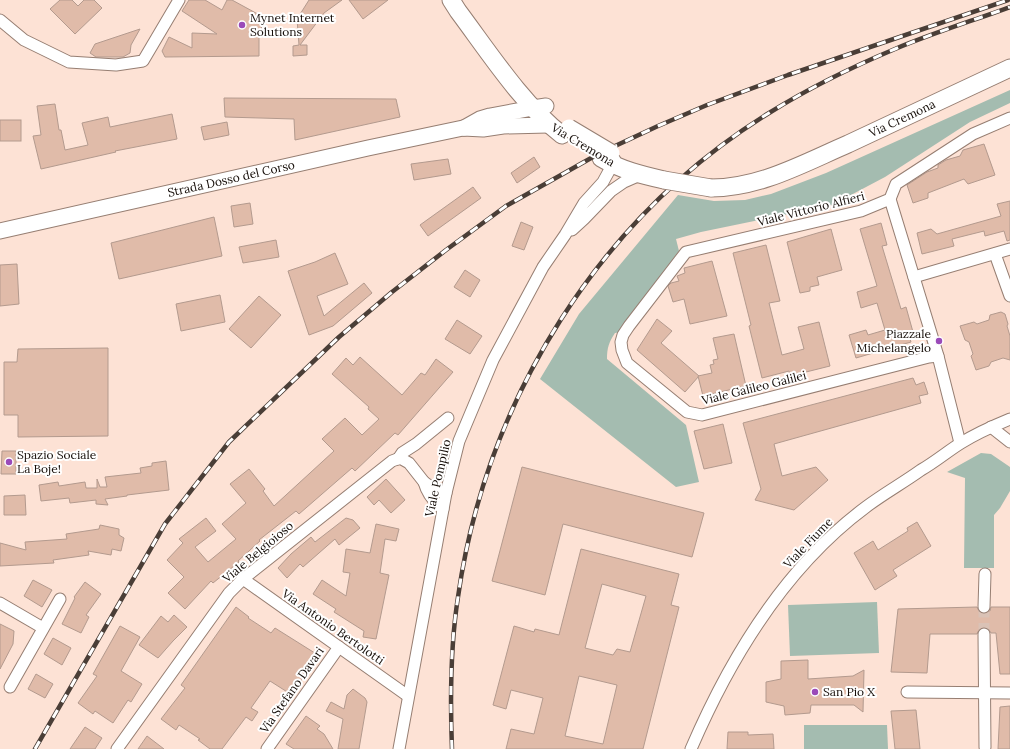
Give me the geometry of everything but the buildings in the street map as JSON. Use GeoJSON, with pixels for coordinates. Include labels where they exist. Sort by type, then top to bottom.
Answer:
{"type":"FeatureCollection","features":[{"type":"Feature","properties":{"kind":"main road","name":"Via Cremona"},"geometry":{"type":"LineString","coordinates":[[451,0],[458,11],[511,73],[566,132]]}},
{"type":"Feature","properties":{"kind":"main road","name":"Via Cremona"},"geometry":{"type":"LineString","coordinates":[[458,0],[511,73],[520,92],[539,104],[548,125],[566,132],[640,175],[668,176],[712,184],[749,184],[771,178],[1010,68]]}},
{"type":"Feature","properties":{"kind":"main road","name":"Strada Dosso del Corso"},"geometry":{"type":"LineString","coordinates":[[463,128],[480,119],[539,104]]}},
{"type":"Feature","properties":{"kind":"main road","name":"Strada Dosso del Corso"},"geometry":{"type":"LineString","coordinates":[[0,231],[345,153],[463,128],[483,129],[503,126],[548,125]]}},
{"type":"Feature","properties":{"kind":"main road","name":"Via Cremona"},"geometry":{"type":"LineString","coordinates":[[611,158],[641,164],[668,176]]}},
{"type":"Feature","properties":{"kind":"street"},"geometry":{"type":"LineString","coordinates":[[0,20],[24,40],[69,62],[116,65],[143,61],[179,0]]}},
{"type":"Feature","properties":{"kind":"street"},"geometry":{"type":"LineString","coordinates":[[960,443],[938,356],[890,199],[896,184],[973,134],[1010,118]]}},
{"type":"Feature","properties":{"kind":"street","name":"Viale Pompilio"},"geometry":{"type":"LineString","coordinates":[[399,749],[446,493],[459,441],[493,360],[543,266],[565,235],[584,203],[604,182],[611,158]]}},
{"type":"Feature","properties":{"kind":"street","name":"Viale Pompilio"},"geometry":{"type":"LineString","coordinates":[[565,235],[584,219],[611,191],[624,182],[640,175]]}},
{"type":"Feature","properties":{"kind":"street","name":"Viale Vittorio Alfieri"},"geometry":{"type":"LineString","coordinates":[[686,252],[861,211],[890,199]]}},
{"type":"Feature","properties":{"kind":"street"},"geometry":{"type":"LineString","coordinates":[[914,278],[1010,249]]}},
{"type":"Feature","properties":{"kind":"street","name":"Viale Galileo Galilei"},"geometry":{"type":"LineString","coordinates":[[686,252],[628,326],[621,342],[622,350],[627,363],[687,412],[702,415],[929,357],[938,356]]}},
{"type":"Feature","properties":{"kind":"street"},"geometry":{"type":"LineString","coordinates":[[995,254],[1010,296]]}},
{"type":"Feature","properties":{"kind":"street","name":"Viale Belgioioso"},"geometry":{"type":"LineString","coordinates":[[117,749],[224,600],[243,579],[392,461],[398,459],[402,453],[416,444],[448,418]]}},
{"type":"Feature","properties":{"kind":"street","name":"Viale Fiume"},"geometry":{"type":"LineString","coordinates":[[690,749],[727,673],[760,622],[796,572],[824,543],[866,506],[944,456],[960,443],[1010,419]]}},
{"type":"Feature","properties":{"kind":"street"},"geometry":{"type":"LineString","coordinates":[[991,427],[1010,442]]}},
{"type":"Feature","properties":{"kind":"street"},"geometry":{"type":"LineString","coordinates":[[409,463],[411,452],[416,444]]}},
{"type":"Feature","properties":{"kind":"street"},"geometry":{"type":"LineString","coordinates":[[398,459],[409,463],[424,482],[434,489],[446,493]]}},
{"type":"Feature","properties":{"kind":"street"},"geometry":{"type":"LineString","coordinates":[[424,482],[426,490],[435,502],[443,509]]}},
{"type":"Feature","properties":{"kind":"street"},"geometry":{"type":"LineString","coordinates":[[984,574],[984,607]]}},
{"type":"Feature","properties":{"kind":"street","name":"Via Antonio Bertolotti"},"geometry":{"type":"LineString","coordinates":[[243,579],[408,696]]}},
{"type":"Feature","properties":{"kind":"street"},"geometry":{"type":"LineString","coordinates":[[10,687],[60,599]]}},
{"type":"Feature","properties":{"kind":"street"},"geometry":{"type":"LineString","coordinates":[[0,602],[43,628]]}},
{"type":"Feature","properties":{"kind":"street"},"geometry":{"type":"LineString","coordinates":[[984,634],[985,747]]}},
{"type":"Feature","properties":{"kind":"street","name":"Via Stefano Davari"},"geometry":{"type":"LineString","coordinates":[[267,749],[339,647]]}},
{"type":"Feature","properties":{"kind":"street"},"geometry":{"type":"LineString","coordinates":[[907,692],[1010,693]]}},
{"type":"Feature","properties":{"kind":"green space"},"geometry":{"type":"Polygon","coordinates":[[[1010,90],[1010,103],[970,122],[885,177],[832,205],[701,232],[676,239],[679,251],[622,332],[615,333],[611,339],[607,352],[607,359],[686,425],[699,482],[676,487],[540,379],[579,314],[678,195],[714,201],[745,200],[771,194],[826,173],[1010,90]]]}},
{"type":"Feature","properties":{"kind":"green space"},"geometry":{"type":"Polygon","coordinates":[[[981,453],[991,454],[1010,467],[1010,491],[994,515],[994,568],[964,568],[965,478],[947,472],[981,453]]]}},
{"type":"Feature","properties":{"kind":"green space"},"geometry":{"type":"Polygon","coordinates":[[[877,602],[879,653],[790,656],[788,605],[877,602]]]}},
{"type":"Feature","properties":{"kind":"green space"},"geometry":{"type":"Polygon","coordinates":[[[804,725],[887,725],[888,749],[804,749],[804,725]]]}},
{"type":"Feature","properties":{"kind":"tunnel"},"geometry":{"type":"LineString","coordinates":[[984,607],[984,634]]}},
{"type":"Feature","properties":{"kind":"railway"},"geometry":{"type":"LineString","coordinates":[[35,749],[165,524],[229,442],[339,337],[392,292],[446,250],[506,206],[600,153],[658,126],[707,105],[788,75],[1008,0]]}},
{"type":"Feature","properties":{"kind":"railway"},"geometry":{"type":"LineString","coordinates":[[452,749],[451,692],[453,635],[458,597],[472,524],[494,453],[524,385],[560,320],[603,260],[653,205],[708,156],[769,113],[815,87],[879,56],[909,43],[1010,7]]}},
{"type":"Feature","properties":{"kind":"place","name":"Mynet Internet Solutions"},"geometry":{"type":"Point","coordinates":[242,25]}},
{"type":"Feature","properties":{"kind":"place","name":"Piazzale Michelangelo"},"geometry":{"type":"Point","coordinates":[939,341]}},
{"type":"Feature","properties":{"kind":"place","name":"Spazio Sociale La Boje!"},"geometry":{"type":"Point","coordinates":[9,462]}},
{"type":"Feature","properties":{"kind":"place","name":"San Pio X"},"geometry":{"type":"Point","coordinates":[815,692]}}]}
